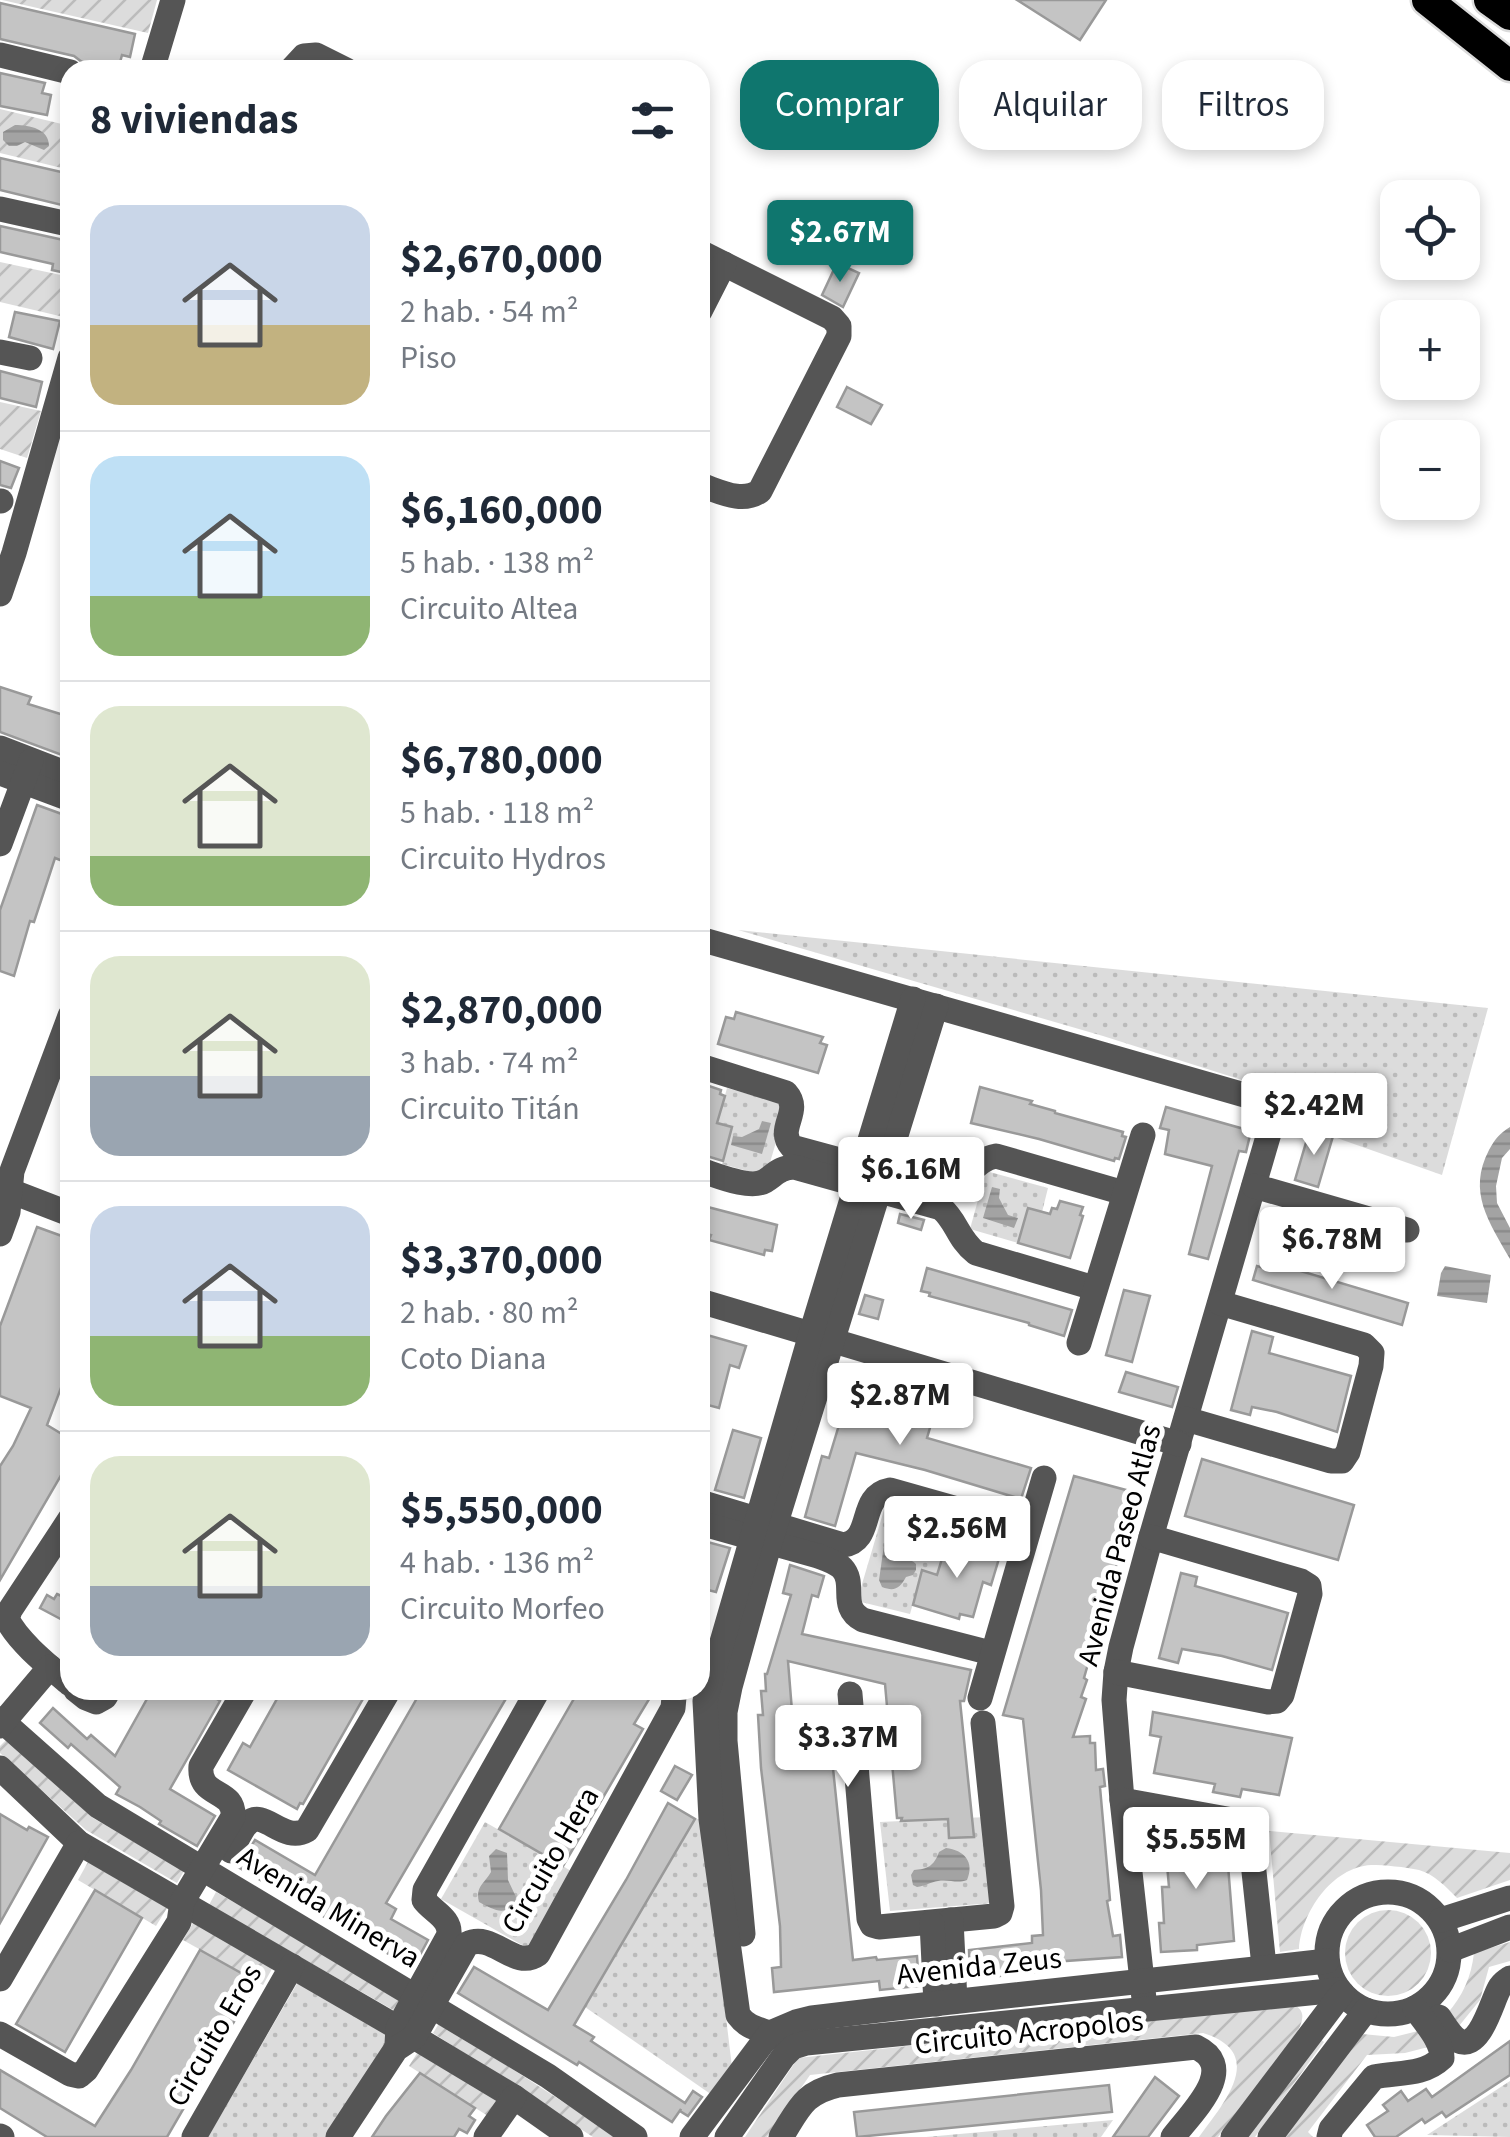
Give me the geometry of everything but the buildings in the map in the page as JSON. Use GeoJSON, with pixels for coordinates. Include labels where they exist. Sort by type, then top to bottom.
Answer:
{"type":"FeatureCollection","features":[{"type":"Feature","properties":{"kind":"highway"},"geometry":{"type":"LineString","coordinates":[[1426,0],[1510,66]]}},
{"type":"Feature","properties":{"kind":"highway"},"geometry":{"type":"LineString","coordinates":[[1489,0],[1510,15]]}},
{"type":"Feature","properties":{"kind":"street"},"geometry":{"type":"LineString","coordinates":[[155,60],[172,0]]}},
{"type":"Feature","properties":{"kind":"street"},"geometry":{"type":"LineString","coordinates":[[0,55],[60,70]]}},
{"type":"Feature","properties":{"kind":"street"},"geometry":{"type":"LineString","coordinates":[[300,60],[316,55],[326,60]]}},
{"type":"Feature","properties":{"kind":"street"},"geometry":{"type":"LineString","coordinates":[[0,208],[60,222]]}},
{"type":"Feature","properties":{"kind":"street"},"geometry":{"type":"LineString","coordinates":[[710,257],[832,318],[839,326],[839,336],[760,492],[752,497],[735,496],[710,487]]}},
{"type":"Feature","properties":{"kind":"street"},"geometry":{"type":"LineString","coordinates":[[710,291],[724,264]]}},
{"type":"Feature","properties":{"kind":"street"},"geometry":{"type":"LineString","coordinates":[[0,352],[30,358]]}},
{"type":"Feature","properties":{"kind":"street"},"geometry":{"type":"LineString","coordinates":[[0,594],[60,393]]}},
{"type":"Feature","properties":{"kind":"street"},"geometry":{"type":"LineString","coordinates":[[0,748],[18,772],[60,794]]}},
{"type":"Feature","properties":{"kind":"street"},"geometry":{"type":"LineString","coordinates":[[18,772],[60,775]]}},
{"type":"Feature","properties":{"kind":"street"},"geometry":{"type":"LineString","coordinates":[[0,844],[18,772]]}},
{"type":"Feature","properties":{"kind":"street"},"geometry":{"type":"LineString","coordinates":[[710,942],[924,1003],[763,1531],[725,1712],[721,1818],[750,2004],[781,2036],[783,2057],[727,2137]]}},
{"type":"Feature","properties":{"kind":"street","name":"Avenida Paseo Atlas"},"geometry":{"type":"LineString","coordinates":[[924,1003],[1262,1100],[1273,1109],[1272,1124],[1116,1672],[1114,1700],[1122,1800],[1145,2008]]}},
{"type":"Feature","properties":{"kind":"street"},"geometry":{"type":"LineString","coordinates":[[0,1234],[8,1212],[5,1189],[60,1043]]}},
{"type":"Feature","properties":{"kind":"street"},"geometry":{"type":"LineString","coordinates":[[710,1069],[786,1093],[793,1106],[786,1134],[792,1147],[941,1208],[949,1214],[964,1243],[976,1253],[1094,1288]]}},
{"type":"Feature","properties":{"kind":"street"},"geometry":{"type":"LineString","coordinates":[[1079,1343],[1143,1135]]}},
{"type":"Feature","properties":{"kind":"street"},"geometry":{"type":"LineString","coordinates":[[710,1173],[756,1184],[774,1172],[794,1167],[943,1188],[960,1184],[984,1158],[996,1156],[1124,1194]]}},
{"type":"Feature","properties":{"kind":"street"},"geometry":{"type":"LineString","coordinates":[[1254,1186],[1407,1230]]}},
{"type":"Feature","properties":{"kind":"street"},"geometry":{"type":"LineString","coordinates":[[5,1189],[60,1210]]}},
{"type":"Feature","properties":{"kind":"street"},"geometry":{"type":"LineString","coordinates":[[710,1304],[821,1337],[1182,1431],[1342,1461],[1348,1452],[1372,1353],[1364,1345],[1220,1303]]}},
{"type":"Feature","properties":{"kind":"street"},"geometry":{"type":"LineString","coordinates":[[850,1694],[872,1925],[1000,1913],[982,1710],[992,1653],[1044,1478]]}},
{"type":"Feature","properties":{"kind":"street"},"geometry":{"type":"LineString","coordinates":[[710,1524],[852,1544],[874,1498],[890,1490],[1028,1529]]}},
{"type":"Feature","properties":{"kind":"street"},"geometry":{"type":"LineString","coordinates":[[710,1507],[837,1564],[847,1576],[850,1608],[863,1620],[992,1653]]}},
{"type":"Feature","properties":{"kind":"street"},"geometry":{"type":"LineString","coordinates":[[60,1534],[7,1618],[10,1626],[60,1675]]}},
{"type":"Feature","properties":{"kind":"street"},"geometry":{"type":"LineString","coordinates":[[1116,1672],[1277,1701],[1282,1695],[1310,1594],[1309,1586],[1301,1581],[1152,1537]]}},
{"type":"Feature","properties":{"kind":"street"},"geometry":{"type":"LineString","coordinates":[[1,1716],[44,1661]]}},
{"type":"Feature","properties":{"kind":"street"},"geometry":{"type":"LineString","coordinates":[[209,1873],[234,1817],[234,1808],[204,1784],[201,1766],[239,1700]]}},
{"type":"Feature","properties":{"kind":"street"},"geometry":{"type":"LineString","coordinates":[[0,2034],[70,2074],[79,2076],[86,2070],[209,1873],[248,1823],[264,1820],[288,1834],[299,1835],[307,1830],[383,1700]]}},
{"type":"Feature","properties":{"kind":"street","name":"Circuito Hera"},"geometry":{"type":"LineString","coordinates":[[424,2001],[450,1928],[424,1900],[425,1890],[532,1700]]}},
{"type":"Feature","properties":{"kind":"street","name":"Circuito Hera"},"geometry":{"type":"LineString","coordinates":[[403,2038],[424,2001],[467,1944],[481,1940],[523,1960],[538,1954],[673,1708],[674,1700]]}},
{"type":"Feature","properties":{"kind":"street","name":"Avenida Minerva"},"geometry":{"type":"LineString","coordinates":[[1,1716],[98,1806],[548,2076],[635,2137]]}},
{"type":"Feature","properties":{"kind":"street"},"geometry":{"type":"LineString","coordinates":[[0,1768],[79,1843],[186,1911],[292,1966],[403,2038],[514,2097],[571,2137]]}},
{"type":"Feature","properties":{"kind":"street"},"geometry":{"type":"LineString","coordinates":[[1122,1800],[1247,1825],[1264,1966]]}},
{"type":"Feature","properties":{"kind":"street"},"geometry":{"type":"LineString","coordinates":[[0,1979],[79,1843]]}},
{"type":"Feature","properties":{"kind":"street"},"geometry":{"type":"LineString","coordinates":[[1388,1892],[1408,1895],[1427,1905],[1441,1920],[1450,1950],[1444,1978],[1421,2004],[1399,2013],[1366,2010],[1340,1992],[1327,1960],[1328,1940],[1349,1905],[1367,1895],[1388,1892]]}},
{"type":"Feature","properties":{"kind":"street"},"geometry":{"type":"LineString","coordinates":[[1441,1920],[1510,1898]]}},
{"type":"Feature","properties":{"kind":"street"},"geometry":{"type":"LineString","coordinates":[[942,1921],[946,2002]]}},
{"type":"Feature","properties":{"kind":"street"},"geometry":{"type":"LineString","coordinates":[[1450,1950],[1510,1927]]}},
{"type":"Feature","properties":{"kind":"street","name":"Avenida Zeus"},"geometry":{"type":"LineString","coordinates":[[781,2036],[812,2018],[1327,1960]]}},
{"type":"Feature","properties":{"kind":"street","name":"Circuito Eros"},"geometry":{"type":"LineString","coordinates":[[194,2137],[292,1966]]}},
{"type":"Feature","properties":{"kind":"street"},"geometry":{"type":"LineString","coordinates":[[1421,2004],[1457,2040],[1470,2042],[1480,2030],[1499,1988],[1510,1978]]}},
{"type":"Feature","properties":{"kind":"street"},"geometry":{"type":"LineString","coordinates":[[1234,2137],[1340,1992]]}},
{"type":"Feature","properties":{"kind":"street","name":"Avenida Zeus"},"geometry":{"type":"LineString","coordinates":[[781,2036],[806,2043],[1340,1992]]}},
{"type":"Feature","properties":{"kind":"street"},"geometry":{"type":"LineString","coordinates":[[1330,2137],[1331,2129],[1374,2077],[1428,2068],[1442,2058],[1443,2052],[1421,2004]]}},
{"type":"Feature","properties":{"kind":"street"},"geometry":{"type":"LineString","coordinates":[[896,2008],[899,2034]]}},
{"type":"Feature","properties":{"kind":"street"},"geometry":{"type":"LineString","coordinates":[[1270,2137],[1366,2010]]}},
{"type":"Feature","properties":{"kind":"street"},"geometry":{"type":"LineString","coordinates":[[692,2137],[781,2036]]}},
{"type":"Feature","properties":{"kind":"street"},"geometry":{"type":"LineString","coordinates":[[338,2137],[403,2038]]}},
{"type":"Feature","properties":{"kind":"street","name":"Circuito Acropolos"},"geometry":{"type":"LineString","coordinates":[[781,2137],[803,2103],[818,2090],[1196,2047],[1207,2052],[1214,2062],[1212,2085],[1173,2137]]}},
{"type":"Feature","properties":{"kind":"street"},"geometry":{"type":"LineString","coordinates":[[486,2137],[514,2097]]}},
{"type":"Feature","properties":{"kind":"shaded area"},"geometry":{"type":"Polygon","coordinates":[[[2,0],[157,0],[148,33],[2,0]]]}},
{"type":"Feature","properties":{"kind":"shaded area"},"geometry":{"type":"Polygon","coordinates":[[[0,109],[60,124],[60,168],[0,153],[0,109]]]}},
{"type":"Feature","properties":{"kind":"shaded area"},"geometry":{"type":"Polygon","coordinates":[[[15,125],[42,132],[49,146],[44,150],[25,142],[9,146],[3,140],[3,132],[15,125]]]}},
{"type":"Feature","properties":{"kind":"shaded area"},"geometry":{"type":"Polygon","coordinates":[[[0,262],[60,275],[60,316],[0,302],[0,262]]]}},
{"type":"Feature","properties":{"kind":"shaded area"},"geometry":{"type":"Polygon","coordinates":[[[0,402],[41,411],[27,458],[0,449],[0,402]]]}},
{"type":"Feature","properties":{"kind":"shaded area"},"geometry":{"type":"Polygon","coordinates":[[[738,930],[1488,1008],[1442,1175],[1300,1125],[1286,1094],[1103,1036],[738,930]]]}},
{"type":"Feature","properties":{"kind":"shaded area"},"geometry":{"type":"Polygon","coordinates":[[[727,1088],[787,1105],[766,1176],[722,1164],[732,1128],[712,1122],[719,1117],[727,1088]]]}},
{"type":"Feature","properties":{"kind":"shaded area"},"geometry":{"type":"Polygon","coordinates":[[[762,1121],[771,1123],[762,1154],[731,1145],[733,1136],[742,1137],[759,1129],[762,1121]]]}},
{"type":"Feature","properties":{"kind":"shaded area"},"geometry":{"type":"Polygon","coordinates":[[[1510,1127],[1510,1149],[1502,1158],[1496,1186],[1497,1203],[1510,1228],[1510,1259],[1483,1206],[1480,1180],[1491,1146],[1510,1127]]]}},
{"type":"Feature","properties":{"kind":"shaded area"},"geometry":{"type":"Polygon","coordinates":[[[986,1171],[1048,1188],[1042,1212],[1018,1243],[970,1229],[986,1171]]]}},
{"type":"Feature","properties":{"kind":"shaded area"},"geometry":{"type":"Polygon","coordinates":[[[992,1187],[1000,1189],[999,1198],[1008,1215],[1018,1218],[1014,1228],[983,1218],[992,1187]]]}},
{"type":"Feature","properties":{"kind":"shaded area"},"geometry":{"type":"Polygon","coordinates":[[[1445,1266],[1491,1275],[1487,1303],[1437,1296],[1445,1266]]]}},
{"type":"Feature","properties":{"kind":"shaded area"},"geometry":{"type":"Polygon","coordinates":[[[886,1503],[953,1523],[937,1575],[922,1571],[910,1614],[857,1601],[886,1503]]]}},
{"type":"Feature","properties":{"kind":"shaded area"},"geometry":{"type":"Polygon","coordinates":[[[891,1541],[902,1545],[907,1558],[916,1564],[913,1575],[894,1589],[882,1587],[879,1580],[884,1545],[891,1541]]]}},
{"type":"Feature","properties":{"kind":"shaded area"},"geometry":{"type":"Polygon","coordinates":[[[7,1739],[93,1818],[184,1871],[177,1883],[86,1830],[0,1753],[0,1746],[7,1739]]]}},
{"type":"Feature","properties":{"kind":"shaded area"},"geometry":{"type":"Polygon","coordinates":[[[987,1817],[993,1903],[890,1911],[880,1822],[987,1817]]]}},
{"type":"Feature","properties":{"kind":"shaded area"},"geometry":{"type":"Polygon","coordinates":[[[695,1819],[702,1819],[732,2067],[712,2095],[585,2007],[695,1819]]]}},
{"type":"Feature","properties":{"kind":"shaded area"},"geometry":{"type":"Polygon","coordinates":[[[485,1822],[573,1872],[529,1949],[441,1899],[485,1822]]]}},
{"type":"Feature","properties":{"kind":"shaded area"},"geometry":{"type":"Polygon","coordinates":[[[1269,1831],[1510,1853],[1510,1880],[1457,1898],[1435,1878],[1419,1870],[1377,1865],[1357,1868],[1321,1894],[1306,1921],[1299,1949],[1280,1952],[1269,1831]]]}},
{"type":"Feature","properties":{"kind":"shaded area"},"geometry":{"type":"Polygon","coordinates":[[[946,1848],[958,1851],[969,1862],[967,1880],[913,1885],[914,1870],[930,1866],[946,1848]]]}},
{"type":"Feature","properties":{"kind":"shaded area"},"geometry":{"type":"Polygon","coordinates":[[[496,1849],[507,1853],[508,1880],[516,1897],[515,1905],[502,1911],[479,1902],[478,1897],[491,1872],[489,1856],[496,1849]]]}},
{"type":"Feature","properties":{"kind":"shaded area"},"geometry":{"type":"Polygon","coordinates":[[[88,1862],[167,1908],[156,1926],[78,1880],[88,1862]]]}},
{"type":"Feature","properties":{"kind":"shaded area"},"geometry":{"type":"Polygon","coordinates":[[[216,1892],[402,1999],[395,2011],[209,1905],[216,1892]]]}},
{"type":"Feature","properties":{"kind":"shaded area"},"geometry":{"type":"Polygon","coordinates":[[[1388,1910],[1412,1917],[1424,1929],[1431,1953],[1424,1977],[1412,1989],[1388,1996],[1364,1989],[1352,1977],[1345,1953],[1352,1929],[1364,1917],[1388,1910]]]}},
{"type":"Feature","properties":{"kind":"shaded area"},"geometry":{"type":"Polygon","coordinates":[[[193,1923],[273,1967],[263,1985],[183,1940],[193,1923]]]}},
{"type":"Feature","properties":{"kind":"shaded area"},"geometry":{"type":"Polygon","coordinates":[[[1510,1942],[1510,1961],[1489,1967],[1480,2000],[1459,2026],[1447,2014],[1465,1986],[1474,1953],[1510,1942]]]}},
{"type":"Feature","properties":{"kind":"shaded area"},"geometry":{"type":"Polygon","coordinates":[[[298,1982],[398,2035],[326,2137],[208,2137],[298,1982]]]}},
{"type":"Feature","properties":{"kind":"shaded area"},"geometry":{"type":"Polygon","coordinates":[[[1292,2004],[1302,2013],[1297,2033],[1218,2137],[1199,2137],[1228,2094],[1237,2066],[1233,2053],[1223,2042],[1203,2033],[810,2075],[767,2137],[745,2137],[798,2058],[1292,2004]]]}},
{"type":"Feature","properties":{"kind":"shaded area"},"geometry":{"type":"Polygon","coordinates":[[[440,2022],[617,2137],[593,2137],[433,2033],[440,2022]]]}},
{"type":"Feature","properties":{"kind":"shaded area"},"geometry":{"type":"Polygon","coordinates":[[[1422,2030],[1432,2046],[1405,2053],[1367,2055],[1308,2132],[1313,2137],[1282,2137],[1362,2034],[1394,2037],[1422,2030]]]}},
{"type":"Feature","properties":{"kind":"shaded area"},"geometry":{"type":"Polygon","coordinates":[[[1319,2038],[1324,2042],[1255,2137],[1247,2137],[1319,2038]]]}},
{"type":"Feature","properties":{"kind":"shaded area"},"geometry":{"type":"Polygon","coordinates":[[[419,2050],[498,2100],[488,2116],[409,2066],[419,2050]]]}},
{"type":"Feature","properties":{"kind":"shaded area"},"geometry":{"type":"Polygon","coordinates":[[[1510,2081],[1510,2137],[1427,2135],[1510,2081]]]}},
{"type":"Feature","properties":{"kind":"shaded area"},"geometry":{"type":"Polygon","coordinates":[[[1113,2120],[1101,2137],[926,2137],[1113,2120]]]}}]}
